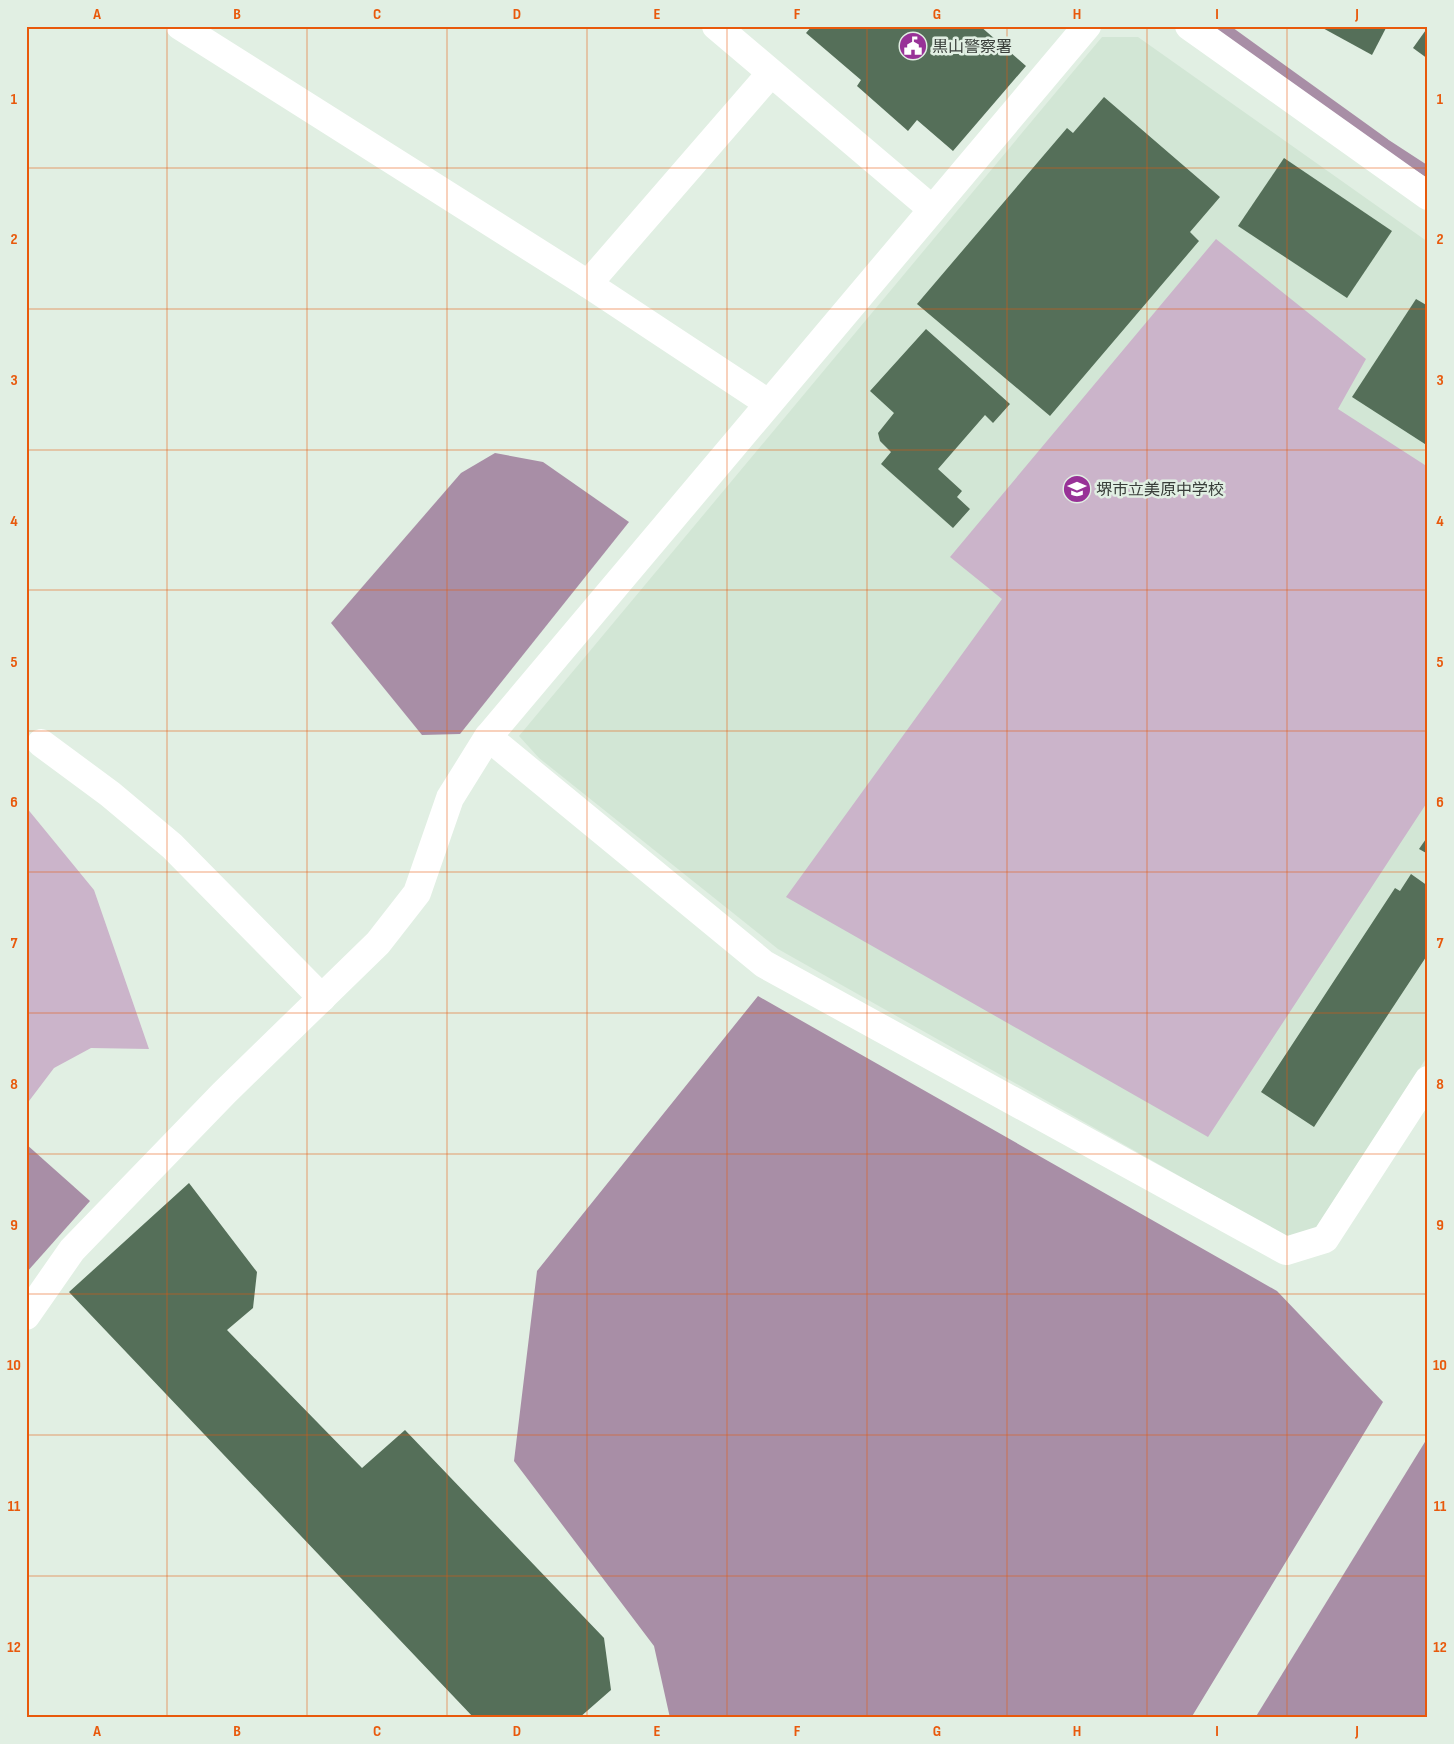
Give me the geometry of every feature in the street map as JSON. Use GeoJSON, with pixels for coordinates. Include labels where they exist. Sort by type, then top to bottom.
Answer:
{"type":"FeatureCollection","features":[{"type":"Feature","properties":{"kind":"street"},"geometry":{"type":"LineString","coordinates":[[180,26],[588,284],[768,403]]}},
{"type":"Feature","properties":{"kind":"street"},"geometry":{"type":"LineString","coordinates":[[716,26],[932,209]]}},
{"type":"Feature","properties":{"kind":"street"},"geometry":{"type":"LineString","coordinates":[[26,1316],[72,1250],[224,1093],[378,943],[416,893],[450,798],[488,736],[1087,26]]}},
{"type":"Feature","properties":{"kind":"street"},"geometry":{"type":"LineString","coordinates":[[1190,26],[1428,196]]}},
{"type":"Feature","properties":{"kind":"street"},"geometry":{"type":"LineString","coordinates":[[588,284],[771,73]]}},
{"type":"Feature","properties":{"kind":"street"},"geometry":{"type":"LineString","coordinates":[[488,736],[764,964],[1286,1251],[1325,1239],[1428,1080]]}},
{"type":"Feature","properties":{"kind":"street"},"geometry":{"type":"LineString","coordinates":[[41,743],[110,794],[172,846],[322,998]]}},
{"type":"Feature","properties":{"kind":"shaded area","name":"堺市立美原中学校"},"geometry":{"type":"Polygon","coordinates":[[[1102,37],[1138,37],[1428,242],[1428,1061],[1425,1060],[1314,1231],[1289,1238],[778,949],[539,758],[519,736],[1102,37]]]}},
{"type":"Feature","properties":{"kind":"shaded area"},"geometry":{"type":"Polygon","coordinates":[[[1216,239],[1366,359],[1338,409],[1428,467],[1428,801],[1208,1137],[786,897],[1002,599],[950,557],[1216,239]]]}},
{"type":"Feature","properties":{"kind":"shaded area"},"geometry":{"type":"Polygon","coordinates":[[[495,453],[543,462],[629,522],[460,734],[422,735],[331,623],[461,473],[495,453]]]}},
{"type":"Feature","properties":{"kind":"shaded area"},"geometry":{"type":"Polygon","coordinates":[[[26,807],[94,890],[149,1049],[91,1048],[54,1068],[26,1105],[26,807]]]}},
{"type":"Feature","properties":{"kind":"shaded area"},"geometry":{"type":"Polygon","coordinates":[[[758,996],[1277,1291],[1383,1402],[1191,1718],[670,1718],[654,1646],[514,1461],[537,1271],[758,996]]]}},
{"type":"Feature","properties":{"kind":"shaded area"},"geometry":{"type":"Polygon","coordinates":[[[26,1144],[90,1201],[26,1273],[26,1144]]]}},
{"type":"Feature","properties":{"kind":"shaded area"},"geometry":{"type":"Polygon","coordinates":[[[1428,1437],[1428,1718],[1255,1718],[1428,1437]]]}},
{"type":"Feature","properties":{"kind":"building"},"geometry":{"type":"Polygon","coordinates":[[[812,26],[980,26],[1026,66],[953,151],[917,120],[908,131],[857,86],[861,80],[806,33],[812,26]]]}},
{"type":"Feature","properties":{"kind":"building"},"geometry":{"type":"Polygon","coordinates":[[[1319,26],[1387,26],[1372,55],[1319,26]]]}},
{"type":"Feature","properties":{"kind":"building"},"geometry":{"type":"Polygon","coordinates":[[[1428,27],[1428,59],[1413,48],[1428,27]]]}},
{"type":"Feature","properties":{"kind":"building"},"geometry":{"type":"Polygon","coordinates":[[[1104,97],[1220,197],[1190,232],[1199,241],[1050,416],[917,304],[1067,128],[1073,133],[1104,97]]]}},
{"type":"Feature","properties":{"kind":"building"},"geometry":{"type":"Polygon","coordinates":[[[1284,158],[1392,231],[1347,298],[1238,226],[1284,158]]]}},
{"type":"Feature","properties":{"kind":"building"},"geometry":{"type":"Polygon","coordinates":[[[1416,299],[1428,306],[1428,446],[1352,397],[1416,299]]]}},
{"type":"Feature","properties":{"kind":"building"},"geometry":{"type":"Polygon","coordinates":[[[926,329],[1010,404],[993,423],[985,415],[938,469],[962,491],[957,497],[970,509],[953,528],[881,464],[891,452],[880,441],[878,433],[894,413],[870,391],[926,329]]]}},
{"type":"Feature","properties":{"kind":"building"},"geometry":{"type":"Polygon","coordinates":[[[1428,836],[1428,854],[1419,849],[1428,836]]]}},
{"type":"Feature","properties":{"kind":"building"},"geometry":{"type":"Polygon","coordinates":[[[1411,874],[1428,886],[1428,954],[1314,1127],[1261,1092],[1395,888],[1400,891],[1411,874]]]}},
{"type":"Feature","properties":{"kind":"building"},"geometry":{"type":"Polygon","coordinates":[[[189,1183],[257,1272],[253,1308],[227,1330],[362,1468],[405,1430],[604,1638],[611,1690],[579,1718],[474,1718],[69,1292],[189,1183]]]}},
{"type":"Feature","properties":{"kind":"waterway"},"geometry":{"type":"LineString","coordinates":[[1221,26],[1385,144],[1428,172]]}},
{"type":"Feature","properties":{"kind":"place","name":"黒山警察署"},"geometry":{"type":"Point","coordinates":[913,46]}},
{"type":"Feature","properties":{"kind":"place","name":"堺市立美原中学校"},"geometry":{"type":"Point","coordinates":[1077,489]}}]}
